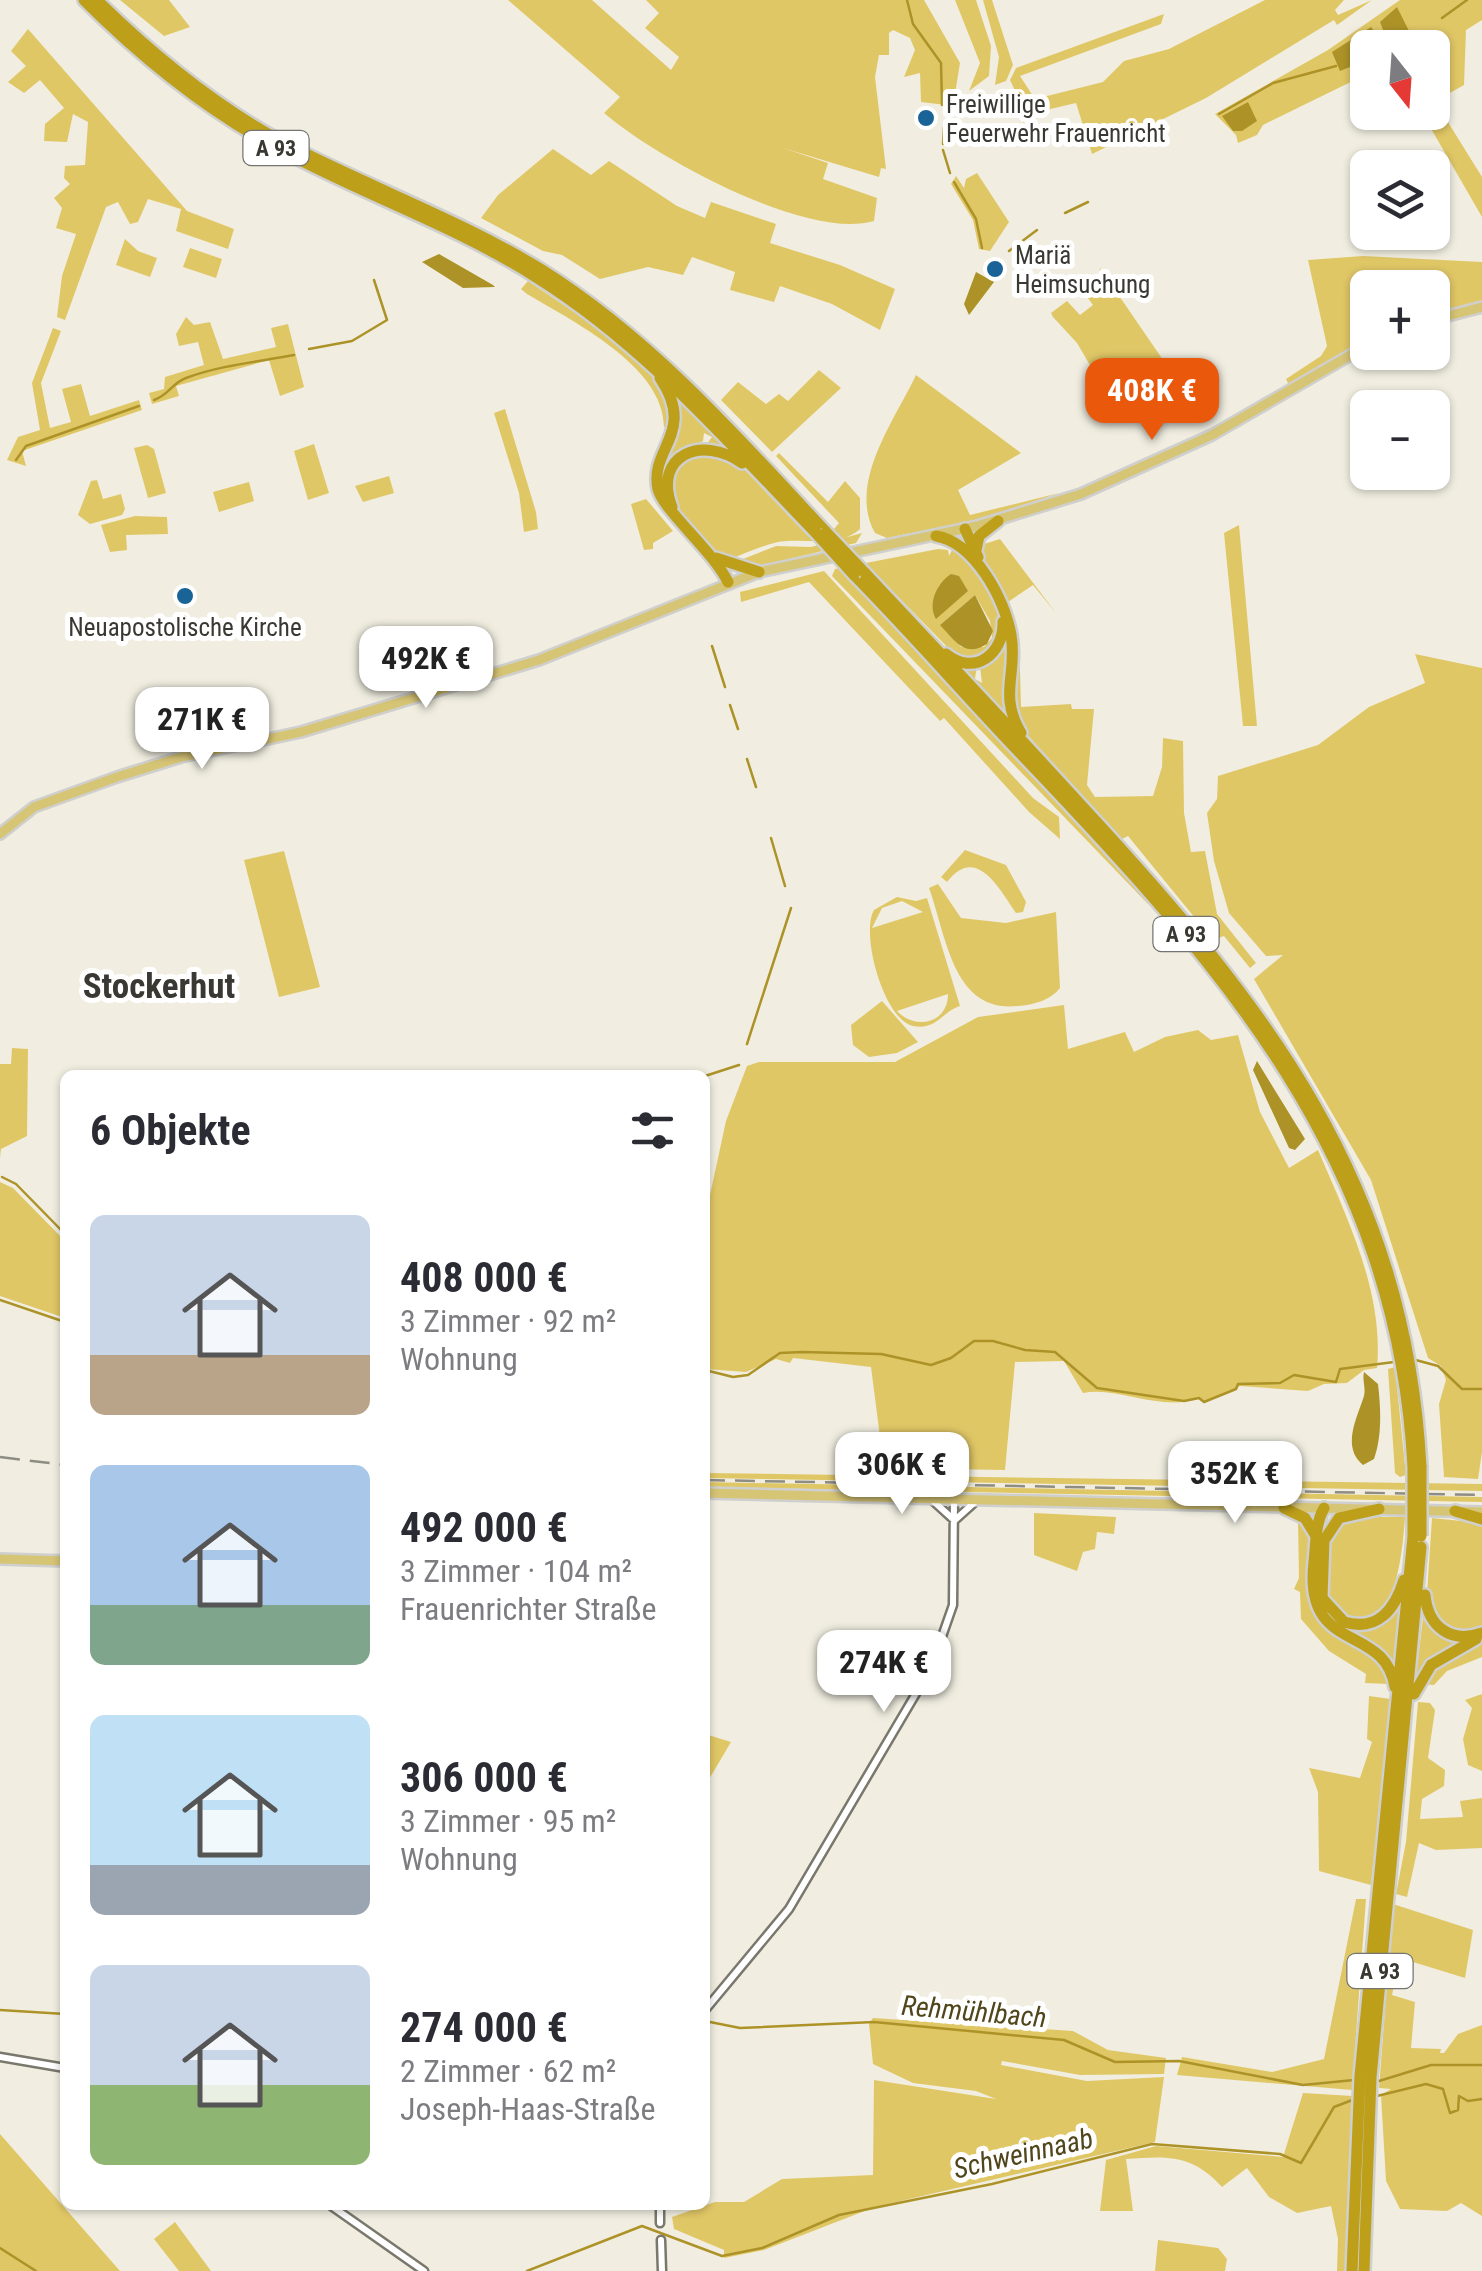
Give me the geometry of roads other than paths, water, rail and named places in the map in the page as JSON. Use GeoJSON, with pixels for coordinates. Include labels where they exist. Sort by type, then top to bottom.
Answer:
{"type":"FeatureCollection","features":[{"type":"Feature","properties":{"kind":"highway","name":"A 93"},"geometry":{"type":"LineString","coordinates":[[84,0],[160,70],[216,111],[275,147],[518,266],[584,308],[649,362],[778,494],[821,532]]}},
{"type":"Feature","properties":{"kind":"highway","name":"A 93"},"geometry":{"type":"LineString","coordinates":[[97,0],[183,76],[288,145],[508,250],[589,302],[681,380],[1132,872],[1262,1031],[1335,1156],[1401,1343]]}},
{"type":"Feature","properties":{"kind":"highway"},"geometry":{"type":"LineString","coordinates":[[649,362],[674,407],[672,436],[658,487],[676,515],[716,558],[728,582]]}},
{"type":"Feature","properties":{"kind":"highway"},"geometry":{"type":"LineString","coordinates":[[676,515],[667,490],[670,472],[695,449],[711,448],[733,457],[778,494]]}},
{"type":"Feature","properties":{"kind":"highway"},"geometry":{"type":"LineString","coordinates":[[973,552],[979,536],[998,521]]}},
{"type":"Feature","properties":{"kind":"highway"},"geometry":{"type":"LineString","coordinates":[[965,529],[1012,642],[1008,704],[1031,750]]}},
{"type":"Feature","properties":{"kind":"highway"},"geometry":{"type":"LineString","coordinates":[[936,536],[960,543],[973,552]]}},
{"type":"Feature","properties":{"kind":"highway"},"geometry":{"type":"LineString","coordinates":[[716,558],[759,572]]}},
{"type":"Feature","properties":{"kind":"highway","name":"A 93"},"geometry":{"type":"LineString","coordinates":[[859,574],[919,630],[1196,932],[1283,1048],[1354,1179],[1386,1266],[1407,1372],[1417,1467],[1417,1543],[1366,2076],[1352,2271]]}},
{"type":"Feature","properties":{"kind":"highway"},"geometry":{"type":"LineString","coordinates":[[919,630],[953,660],[974,664],[997,649],[1003,634],[1003,613]]}},
{"type":"Feature","properties":{"kind":"highway"},"geometry":{"type":"LineString","coordinates":[[1284,1508],[1305,1518],[1320,1539],[1322,1598],[1333,1615],[1354,1625],[1376,1622],[1393,1609],[1417,1543]]}},
{"type":"Feature","properties":{"kind":"highway"},"geometry":{"type":"LineString","coordinates":[[1324,1508],[1312,1581],[1317,1608],[1329,1625],[1407,1677]]}},
{"type":"Feature","properties":{"kind":"highway"},"geometry":{"type":"LineString","coordinates":[[1320,1539],[1339,1518],[1379,1510]]}},
{"type":"Feature","properties":{"kind":"highway"},"geometry":{"type":"LineString","coordinates":[[1455,1511],[1482,1516]]}},
{"type":"Feature","properties":{"kind":"highway"},"geometry":{"type":"LineString","coordinates":[[1417,1543],[1431,1618],[1449,1634],[1462,1638],[1482,1634]]}},
{"type":"Feature","properties":{"kind":"highway"},"geometry":{"type":"LineString","coordinates":[[1407,1677],[1482,1634]]}},
{"type":"Feature","properties":{"kind":"highway"},"geometry":{"type":"LineString","coordinates":[[1402,1714],[1407,1677]]}},
{"type":"Feature","properties":{"kind":"highway","name":"A 93"},"geometry":{"type":"LineString","coordinates":[[1363,2116],[1364,2271]]}},
{"type":"Feature","properties":{"kind":"main road"},"geometry":{"type":"LineString","coordinates":[[1450,315],[1482,307]]}},
{"type":"Feature","properties":{"kind":"main road"},"geometry":{"type":"LineString","coordinates":[[0,833],[20,814],[76,792],[181,758],[325,725],[558,654],[759,572],[965,529],[1081,494],[1169,456],[1350,355]]}},
{"type":"Feature","properties":{"kind":"main road"},"geometry":{"type":"LineString","coordinates":[[710,1493],[1455,1511]]}},
{"type":"Feature","properties":{"kind":"main road"},"geometry":{"type":"LineString","coordinates":[[0,1560],[60,1561]]}},
{"type":"Feature","properties":{"kind":"street"},"geometry":{"type":"LineString","coordinates":[[931,1499],[954,1522]]}},
{"type":"Feature","properties":{"kind":"street"},"geometry":{"type":"LineString","coordinates":[[710,2004],[788,1909],[931,1668],[953,1605],[954,1500]]}},
{"type":"Feature","properties":{"kind":"street"},"geometry":{"type":"LineString","coordinates":[[954,1522],[976,1501]]}},
{"type":"Feature","properties":{"kind":"street"},"geometry":{"type":"LineString","coordinates":[[0,2057],[60,2067]]}},
{"type":"Feature","properties":{"kind":"street"},"geometry":{"type":"LineString","coordinates":[[337,2210],[424,2271]]}},
{"type":"Feature","properties":{"kind":"street"},"geometry":{"type":"LineString","coordinates":[[660,2210],[660,2223]]}},
{"type":"Feature","properties":{"kind":"street"},"geometry":{"type":"LineString","coordinates":[[660,2240],[662,2271]]}},
{"type":"Feature","properties":{"kind":"waterway"},"geometry":{"type":"LineString","coordinates":[[907,0],[913,24],[941,63],[942,105]]}},
{"type":"Feature","properties":{"kind":"waterway"},"geometry":{"type":"LineString","coordinates":[[1442,18],[1467,0]]}},
{"type":"Feature","properties":{"kind":"waterway"},"geometry":{"type":"LineString","coordinates":[[1219,114],[1273,83],[1336,66]]}},
{"type":"Feature","properties":{"kind":"waterway"},"geometry":{"type":"LineString","coordinates":[[943,144],[944,127]]}},
{"type":"Feature","properties":{"kind":"waterway"},"geometry":{"type":"LineString","coordinates":[[943,150],[950,173]]}},
{"type":"Feature","properties":{"kind":"waterway"},"geometry":{"type":"LineString","coordinates":[[954,182],[976,219],[982,248]]}},
{"type":"Feature","properties":{"kind":"waterway"},"geometry":{"type":"LineString","coordinates":[[1065,213],[1088,202]]}},
{"type":"Feature","properties":{"kind":"waterway"},"geometry":{"type":"LineString","coordinates":[[1009,251],[1037,230]]}},
{"type":"Feature","properties":{"kind":"waterway"},"geometry":{"type":"LineString","coordinates":[[309,349],[352,341],[387,320],[374,280]]}},
{"type":"Feature","properties":{"kind":"waterway"},"geometry":{"type":"LineString","coordinates":[[154,400],[181,380],[199,374],[294,355]]}},
{"type":"Feature","properties":{"kind":"waterway"},"geometry":{"type":"LineString","coordinates":[[16,460],[26,446],[139,406]]}},
{"type":"Feature","properties":{"kind":"waterway"},"geometry":{"type":"LineString","coordinates":[[712,646],[725,687]]}},
{"type":"Feature","properties":{"kind":"waterway"},"geometry":{"type":"LineString","coordinates":[[730,705],[738,729]]}},
{"type":"Feature","properties":{"kind":"waterway"},"geometry":{"type":"LineString","coordinates":[[747,759],[756,787]]}},
{"type":"Feature","properties":{"kind":"waterway"},"geometry":{"type":"LineString","coordinates":[[771,838],[785,886]]}},
{"type":"Feature","properties":{"kind":"waterway"},"geometry":{"type":"LineString","coordinates":[[747,1044],[791,908]]}},
{"type":"Feature","properties":{"kind":"waterway"},"geometry":{"type":"LineString","coordinates":[[710,1074],[739,1065]]}},
{"type":"Feature","properties":{"kind":"waterway"},"geometry":{"type":"LineString","coordinates":[[2,1177],[16,1184],[60,1229]]}},
{"type":"Feature","properties":{"kind":"waterway"},"geometry":{"type":"LineString","coordinates":[[0,1300],[60,1320]]}},
{"type":"Feature","properties":{"kind":"waterway"},"geometry":{"type":"LineString","coordinates":[[710,1371],[733,1377],[748,1375],[780,1353],[802,1352],[881,1354],[931,1365],[951,1358],[974,1341],[993,1341],[1025,1350],[1055,1352],[1097,1388],[1184,1401],[1199,1398],[1204,1402],[1236,1389],[1238,1384],[1280,1383],[1294,1375],[1336,1382],[1340,1369],[1394,1362]]}},
{"type":"Feature","properties":{"kind":"waterway"},"geometry":{"type":"LineString","coordinates":[[1412,1359],[1438,1366],[1462,1389],[1482,1389]]}},
{"type":"Feature","properties":{"kind":"waterway","name":"Rehmühlbach"},"geometry":{"type":"LineString","coordinates":[[0,2010],[60,2014]]}},
{"type":"Feature","properties":{"kind":"waterway","name":"Rehmühlbach"},"geometry":{"type":"LineString","coordinates":[[710,2022],[740,2028],[874,2022],[1064,2040],[1115,2062],[1179,2061],[1303,2085],[1354,2080]]}},
{"type":"Feature","properties":{"kind":"waterway","name":"Rehmühlbach"},"geometry":{"type":"LineString","coordinates":[[1379,2081],[1431,2065],[1482,2065]]}},
{"type":"Feature","properties":{"kind":"waterway","name":"Schweinnaab"},"geometry":{"type":"LineString","coordinates":[[1373,2097],[1426,2084],[1443,2089],[1450,2113],[1458,2110],[1459,2096],[1468,2101],[1482,2099]]}},
{"type":"Feature","properties":{"kind":"waterway","name":"Schweinnaab"},"geometry":{"type":"LineString","coordinates":[[527,2271],[642,2226],[722,2256],[762,2248],[839,2215],[992,2184],[1152,2144],[1280,2154],[1301,2163],[1334,2107],[1355,2099]]}},
{"type":"Feature","properties":{"kind":"waterway","name":"Schweinnaab"},"geometry":{"type":"LineString","coordinates":[[0,2248],[36,2271]]}},
{"type":"Feature","properties":{"kind":"railway"},"geometry":{"type":"LineString","coordinates":[[0,1457],[60,1464]]}},
{"type":"Feature","properties":{"kind":"railway"},"geometry":{"type":"LineString","coordinates":[[710,1480],[1482,1495]]}},
{"type":"Feature","properties":{"kind":"place","name":"Freiwillige Feuerwehr Frauenricht"},"geometry":{"type":"Point","coordinates":[926,118]}},
{"type":"Feature","properties":{"kind":"place","name":"Mariä Heimsuchung"},"geometry":{"type":"Point","coordinates":[995,269]}},
{"type":"Feature","properties":{"kind":"place","name":"Neuapostolische Kirche"},"geometry":{"type":"Point","coordinates":[185,596]}},
{"type":"Feature","properties":{"kind":"district","name":"Stockerhut"},"geometry":{"type":"Point","coordinates":[159,986]}}]}
